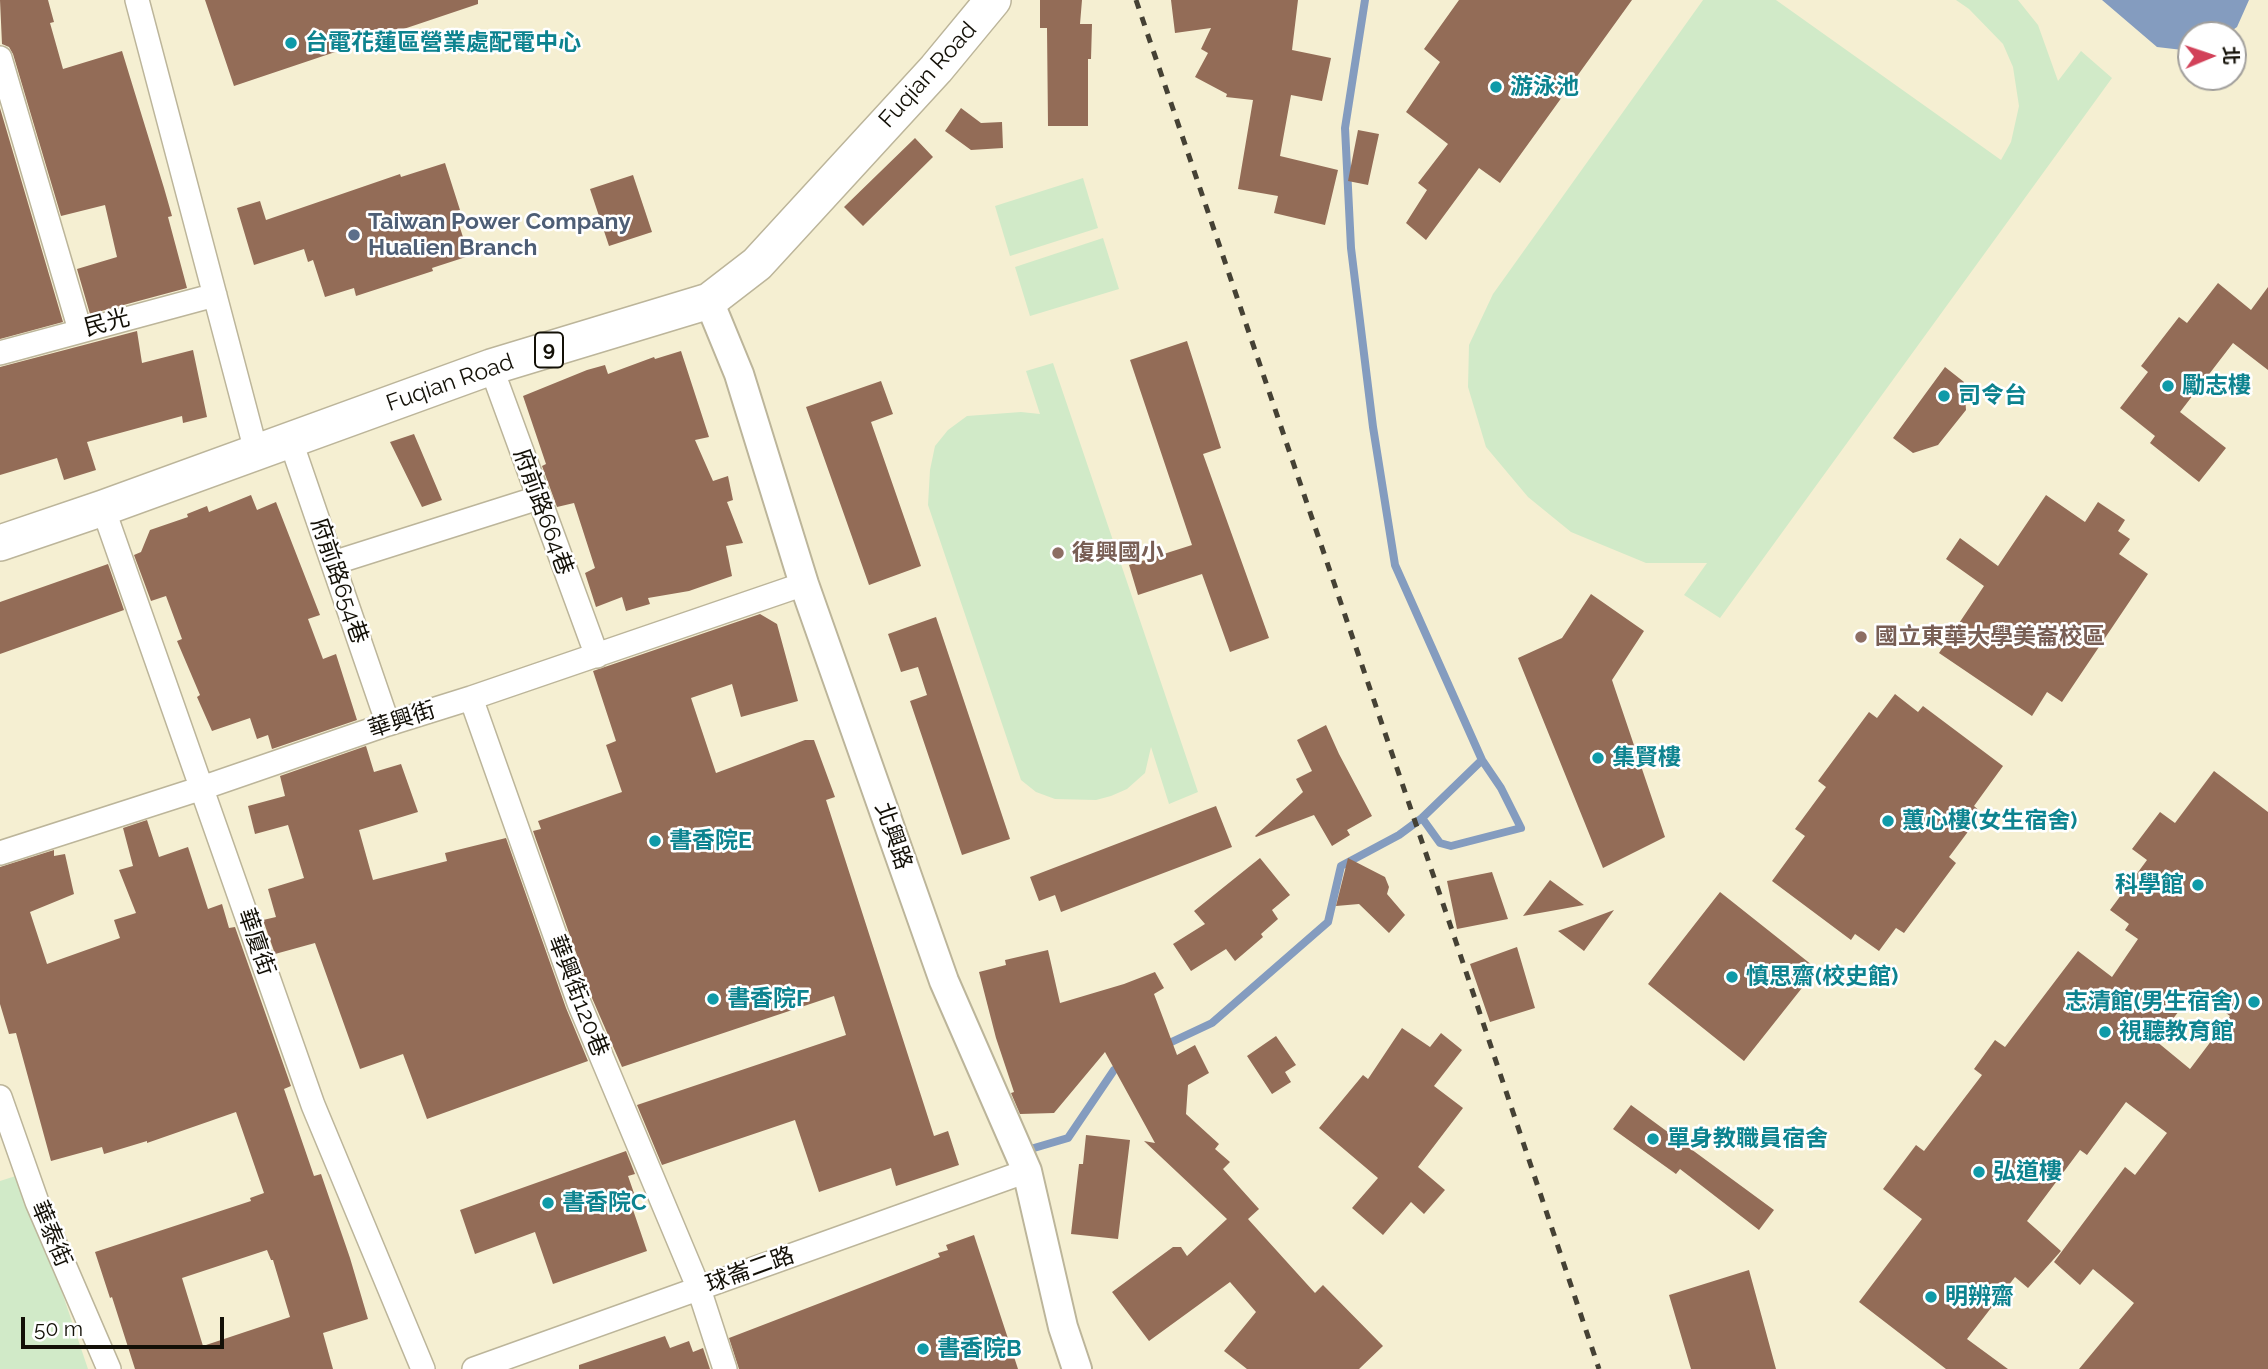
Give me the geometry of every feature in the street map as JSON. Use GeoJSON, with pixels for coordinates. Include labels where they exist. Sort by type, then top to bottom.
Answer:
{"type":"FeatureCollection","features":[{"type":"Feature","properties":{"kind":"main road","name":"Fuqian Road"},"geometry":{"type":"LineString","coordinates":[[0,543],[491,368],[709,301],[757,264],[936,69],[993,0]]}},
{"type":"Feature","properties":{"kind":"street"},"geometry":{"type":"LineString","coordinates":[[137,0],[256,451]]}},
{"type":"Feature","properties":{"kind":"street"},"geometry":{"type":"LineString","coordinates":[[0,58],[80,330]]}},
{"type":"Feature","properties":{"kind":"street","name":"民光"},"geometry":{"type":"LineString","coordinates":[[0,353],[215,295]]}},
{"type":"Feature","properties":{"kind":"street","name":"北興路"},"geometry":{"type":"LineString","coordinates":[[709,301],[739,374],[804,584],[944,981],[1027,1171],[1063,1327],[1077,1369]]}},
{"type":"Feature","properties":{"kind":"street","name":"府前路664巷"},"geometry":{"type":"LineString","coordinates":[[491,368],[597,656]]}},
{"type":"Feature","properties":{"kind":"street","name":"府前路654巷"},"geometry":{"type":"LineString","coordinates":[[290,439],[388,724]]}},
{"type":"Feature","properties":{"kind":"street"},"geometry":{"type":"LineString","coordinates":[[333,563],[538,498]]}},
{"type":"Feature","properties":{"kind":"street","name":"華廈街"},"geometry":{"type":"LineString","coordinates":[[103,508],[313,1105],[424,1369]]}},
{"type":"Feature","properties":{"kind":"street","name":"華興街"},"geometry":{"type":"LineString","coordinates":[[0,853],[597,656],[804,584]]}},
{"type":"Feature","properties":{"kind":"street","name":"華興街120巷"},"geometry":{"type":"LineString","coordinates":[[471,698],[579,1003],[699,1289],[725,1369]]}},
{"type":"Feature","properties":{"kind":"street","name":"華泰街"},"geometry":{"type":"LineString","coordinates":[[0,1097],[37,1202],[109,1369]]}},
{"type":"Feature","properties":{"kind":"street","name":"球崙二路"},"geometry":{"type":"LineString","coordinates":[[474,1369],[1027,1171]]}},
{"type":"Feature","properties":{"kind":"green space"},"geometry":{"type":"Polygon","coordinates":[[[1703,0],[1776,0],[2001,160],[2011,142],[2019,106],[2013,67],[2003,44],[1969,9],[1956,0],[2018,0],[2038,25],[2058,81],[2081,51],[2112,78],[1720,618],[1684,595],[1707,563],[1646,563],[1571,532],[1528,497],[1486,447],[1468,387],[1469,345],[1493,294],[1703,0]]]}},
{"type":"Feature","properties":{"kind":"green space"},"geometry":{"type":"Polygon","coordinates":[[[1083,178],[1098,228],[1010,256],[995,206],[1083,178]]]}},
{"type":"Feature","properties":{"kind":"green space"},"geometry":{"type":"Polygon","coordinates":[[[1103,238],[1119,289],[1030,316],[1015,267],[1103,238]]]}},
{"type":"Feature","properties":{"kind":"green space"},"geometry":{"type":"Polygon","coordinates":[[[1053,363],[1198,792],[1169,804],[1151,747],[1145,773],[1127,789],[1096,800],[1055,799],[1036,792],[1021,780],[928,505],[930,470],[935,446],[948,430],[967,416],[1021,412],[1040,414],[1026,371],[1053,363]]]}},
{"type":"Feature","properties":{"kind":"green space"},"geometry":{"type":"Polygon","coordinates":[[[22,1174],[88,1369],[0,1369],[0,1181],[22,1174]]]}},
{"type":"Feature","properties":{"kind":"water"},"geometry":{"type":"Polygon","coordinates":[[[2102,0],[2249,0],[2240,21],[2177,21],[2177,49],[2157,47],[2102,0]]]}},
{"type":"Feature","properties":{"kind":"building"},"geometry":{"type":"Polygon","coordinates":[[[0,0],[48,0],[54,22],[50,23],[63,69],[122,51],[172,216],[168,217],[187,288],[90,314],[77,269],[117,257],[105,205],[61,216],[13,54],[9,47],[2,44],[0,0]]]}},
{"type":"Feature","properties":{"kind":"building","name":"台電花蓮區營業處配電中心"},"geometry":{"type":"Polygon","coordinates":[[[205,0],[478,0],[478,4],[234,86],[205,0]]]}},
{"type":"Feature","properties":{"kind":"building"},"geometry":{"type":"Polygon","coordinates":[[[1040,0],[1082,0],[1080,24],[1092,24],[1091,59],[1088,59],[1088,126],[1048,126],[1047,28],[1040,28],[1040,0]]]}},
{"type":"Feature","properties":{"kind":"building"},"geometry":{"type":"Polygon","coordinates":[[[1171,0],[1298,0],[1292,50],[1331,58],[1322,101],[1291,95],[1280,156],[1338,170],[1325,225],[1274,213],[1278,196],[1238,189],[1253,100],[1226,97],[1227,94],[1195,77],[1208,53],[1201,49],[1211,28],[1175,33],[1171,0]]]}},
{"type":"Feature","properties":{"kind":"building","name":"游泳池"},"geometry":{"type":"Polygon","coordinates":[[[1459,0],[1632,0],[1500,183],[1479,168],[1426,240],[1406,223],[1427,190],[1418,183],[1448,144],[1406,112],[1440,62],[1424,49],[1459,0]]]}},
{"type":"Feature","properties":{"kind":"building"},"geometry":{"type":"Polygon","coordinates":[[[0,108],[63,322],[0,339],[0,108]]]}},
{"type":"Feature","properties":{"kind":"building"},"geometry":{"type":"Polygon","coordinates":[[[961,108],[981,123],[1002,122],[1003,148],[971,150],[945,131],[961,108]]]}},
{"type":"Feature","properties":{"kind":"building"},"geometry":{"type":"Polygon","coordinates":[[[1358,130],[1379,134],[1368,185],[1348,181],[1358,130]]]}},
{"type":"Feature","properties":{"kind":"building"},"geometry":{"type":"Polygon","coordinates":[[[915,138],[933,157],[863,226],[844,207],[915,138]]]}},
{"type":"Feature","properties":{"kind":"building","name":"Taiwan Power Company Hualien Branch"},"geometry":{"type":"Polygon","coordinates":[[[445,163],[460,210],[455,212],[469,256],[432,268],[433,271],[356,296],[354,288],[325,297],[313,260],[308,262],[304,249],[254,265],[237,208],[260,201],[266,220],[400,174],[401,177],[445,163]]]}},
{"type":"Feature","properties":{"kind":"building"},"geometry":{"type":"Polygon","coordinates":[[[633,175],[652,232],[609,246],[590,189],[633,175]]]}},
{"type":"Feature","properties":{"kind":"building","name":"勵志樓"},"geometry":{"type":"Polygon","coordinates":[[[2218,283],[2251,310],[2268,287],[2268,370],[2233,343],[2180,412],[2226,448],[2199,482],[2150,443],[2155,436],[2120,408],[2148,372],[2141,366],[2179,317],[2187,323],[2218,283]]]}},
{"type":"Feature","properties":{"kind":"building"},"geometry":{"type":"Polygon","coordinates":[[[137,331],[142,363],[193,350],[207,417],[183,423],[182,416],[87,442],[96,470],[64,480],[57,458],[0,475],[0,367],[137,331]]]}},
{"type":"Feature","properties":{"kind":"building"},"geometry":{"type":"Polygon","coordinates":[[[1187,341],[1221,448],[1203,454],[1269,638],[1230,652],[1202,574],[1138,595],[1129,565],[1192,545],[1130,360],[1187,341]]]}},
{"type":"Feature","properties":{"kind":"building"},"geometry":{"type":"Polygon","coordinates":[[[681,351],[709,437],[695,440],[713,481],[728,476],[733,500],[727,502],[743,543],[726,546],[732,576],[689,591],[648,598],[650,604],[626,611],[622,597],[596,607],[585,573],[595,568],[574,503],[557,507],[542,466],[546,464],[523,396],[587,370],[605,365],[608,374],[654,357],[655,359],[681,351]]]}},
{"type":"Feature","properties":{"kind":"building","name":"司令台"},"geometry":{"type":"Polygon","coordinates":[[[1945,367],[1964,382],[1966,410],[1938,445],[1913,453],[1893,438],[1945,367]]]}},
{"type":"Feature","properties":{"kind":"building"},"geometry":{"type":"Polygon","coordinates":[[[881,381],[893,414],[871,422],[921,566],[869,585],[806,407],[881,381]]]}},
{"type":"Feature","properties":{"kind":"building"},"geometry":{"type":"Polygon","coordinates":[[[414,434],[442,500],[422,507],[390,442],[414,434]]]}},
{"type":"Feature","properties":{"kind":"building"},"geometry":{"type":"Polygon","coordinates":[[[251,495],[257,510],[276,502],[320,615],[308,619],[323,659],[336,654],[357,720],[272,749],[268,735],[257,739],[250,718],[212,731],[177,641],[182,639],[166,596],[151,601],[134,555],[141,552],[150,530],[188,517],[187,514],[207,506],[209,512],[251,495]]]}},
{"type":"Feature","properties":{"kind":"building"},"geometry":{"type":"Polygon","coordinates":[[[2046,495],[2085,522],[2098,502],[2125,520],[2118,531],[2130,539],[2119,554],[2148,574],[2062,702],[2047,692],[2032,716],[1939,653],[1984,586],[1946,559],[1960,538],[1998,566],[2046,495]]]}},
{"type":"Feature","properties":{"kind":"building"},"geometry":{"type":"Polygon","coordinates":[[[108,564],[124,610],[0,654],[0,602],[108,564]]]}},
{"type":"Feature","properties":{"kind":"building","name":"集賢樓"},"geometry":{"type":"Polygon","coordinates":[[[1591,594],[1644,631],[1612,680],[1665,837],[1603,868],[1518,658],[1562,638],[1591,594]]]}},
{"type":"Feature","properties":{"kind":"building"},"geometry":{"type":"Polygon","coordinates":[[[760,614],[777,624],[798,701],[741,717],[732,684],[691,698],[716,773],[805,740],[814,740],[835,797],[826,800],[934,1136],[948,1131],[959,1165],[896,1186],[891,1168],[819,1192],[795,1120],[662,1165],[637,1105],[846,1035],[834,996],[622,1067],[592,998],[533,831],[541,829],[538,821],[622,792],[606,745],[616,741],[593,671],[760,614]]]}},
{"type":"Feature","properties":{"kind":"building"},"geometry":{"type":"Polygon","coordinates":[[[936,617],[1010,839],[962,855],[910,701],[927,695],[918,667],[901,672],[888,634],[936,617]]]}},
{"type":"Feature","properties":{"kind":"building","name":"蕙心樓(女生宿舍)"},"geometry":{"type":"Polygon","coordinates":[[[1895,694],[1918,712],[1923,706],[2003,766],[1974,806],[1982,813],[1949,857],[1956,863],[1904,933],[1896,928],[1879,951],[1855,934],[1851,940],[1772,881],[1805,836],[1795,829],[1826,787],[1818,781],[1869,712],[1877,718],[1895,694]]]}},
{"type":"Feature","properties":{"kind":"building"},"geometry":{"type":"Polygon","coordinates":[[[1326,725],[1372,816],[1347,830],[1350,835],[1332,846],[1314,815],[1256,837],[1303,792],[1296,779],[1312,771],[1297,740],[1326,725]]]}},
{"type":"Feature","properties":{"kind":"building"},"geometry":{"type":"Polygon","coordinates":[[[366,746],[374,772],[401,764],[418,812],[359,830],[373,880],[447,861],[445,853],[506,838],[566,1008],[588,1061],[427,1119],[403,1054],[360,1069],[315,943],[275,954],[263,920],[276,917],[268,889],[304,878],[288,825],[255,834],[248,806],[285,796],[280,776],[366,746]]]}},
{"type":"Feature","properties":{"kind":"building"},"geometry":{"type":"Polygon","coordinates":[[[2214,771],[2268,812],[2268,1369],[2079,1369],[2134,1303],[2093,1269],[2080,1285],[2054,1262],[2125,1167],[2135,1175],[2167,1133],[2126,1102],[2087,1155],[2080,1150],[2027,1221],[2061,1251],[2028,1288],[2015,1277],[1967,1339],[2008,1369],[1946,1369],[1859,1302],[1922,1219],[1883,1189],[1916,1145],[1924,1151],[1982,1075],[1974,1069],[1995,1040],[2005,1047],[2078,951],[2112,977],[2138,939],[2125,930],[2129,924],[2110,910],[2147,860],[2132,849],[2160,812],[2175,823],[2214,771]],[[2195,990],[2156,1041],[2190,1069],[2230,1016],[2195,990]]]}},
{"type":"Feature","properties":{"kind":"building"},"geometry":{"type":"Polygon","coordinates":[[[1216,806],[1232,847],[1061,912],[1055,895],[1039,901],[1030,877],[1216,806]]]}},
{"type":"Feature","properties":{"kind":"building"},"geometry":{"type":"Polygon","coordinates":[[[147,820],[159,857],[188,847],[208,909],[222,904],[229,928],[235,927],[291,1086],[284,1089],[314,1176],[321,1174],[368,1319],[323,1333],[333,1369],[135,1369],[95,1252],[251,1201],[250,1198],[264,1193],[236,1112],[147,1143],[104,1154],[102,1147],[51,1161],[16,1033],[9,1034],[0,1004],[0,867],[54,850],[54,856],[65,854],[74,894],[30,912],[47,964],[120,938],[114,920],[136,913],[119,870],[133,866],[123,828],[147,820]],[[267,1250],[182,1278],[203,1346],[290,1317],[267,1250]]]}},
{"type":"Feature","properties":{"kind":"building"},"geometry":{"type":"Polygon","coordinates":[[[1260,858],[1290,895],[1272,910],[1278,919],[1261,934],[1263,937],[1235,961],[1226,949],[1191,971],[1173,944],[1205,924],[1194,911],[1260,858]]]}},
{"type":"Feature","properties":{"kind":"building"},"geometry":{"type":"Polygon","coordinates":[[[1348,858],[1385,877],[1389,887],[1387,894],[1405,915],[1389,933],[1359,904],[1336,906],[1348,858]]]}},
{"type":"Feature","properties":{"kind":"building"},"geometry":{"type":"Polygon","coordinates":[[[1492,872],[1508,919],[1457,929],[1447,881],[1492,872]]]}},
{"type":"Feature","properties":{"kind":"building"},"geometry":{"type":"Polygon","coordinates":[[[1550,880],[1584,905],[1523,916],[1550,880]]]}},
{"type":"Feature","properties":{"kind":"building","name":"慎思齋(校史館)"},"geometry":{"type":"Polygon","coordinates":[[[1720,892],[1817,969],[1744,1061],[1648,984],[1720,892]]]}},
{"type":"Feature","properties":{"kind":"building"},"geometry":{"type":"Polygon","coordinates":[[[1614,910],[1584,951],[1558,931],[1614,910]]]}},
{"type":"Feature","properties":{"kind":"building"},"geometry":{"type":"Polygon","coordinates":[[[1517,947],[1535,1008],[1490,1022],[1470,964],[1517,947]]]}},
{"type":"Feature","properties":{"kind":"building"},"geometry":{"type":"Polygon","coordinates":[[[1048,950],[1060,1003],[1155,972],[1164,988],[1154,994],[1177,1055],[1195,1045],[1209,1073],[1188,1085],[1186,1114],[1219,1144],[1215,1149],[1230,1162],[1223,1169],[1259,1209],[1248,1219],[1315,1293],[1323,1285],[1383,1346],[1359,1369],[1247,1369],[1224,1351],[1256,1312],[1230,1282],[1149,1341],[1112,1292],[1173,1247],[1181,1247],[1187,1256],[1227,1219],[1144,1141],[1155,1143],[1105,1052],[1054,1113],[1020,1114],[1011,1093],[1014,1092],[996,1038],[979,972],[1006,965],[1005,960],[1048,950]]]}},
{"type":"Feature","properties":{"kind":"building"},"geometry":{"type":"Polygon","coordinates":[[[1402,1028],[1430,1047],[1441,1033],[1462,1050],[1434,1086],[1463,1108],[1418,1167],[1445,1190],[1424,1214],[1411,1202],[1383,1235],[1352,1208],[1378,1178],[1319,1128],[1363,1075],[1368,1079],[1402,1028]]]}},
{"type":"Feature","properties":{"kind":"building"},"geometry":{"type":"Polygon","coordinates":[[[1276,1036],[1296,1065],[1285,1072],[1291,1082],[1272,1094],[1247,1056],[1276,1036]]]}},
{"type":"Feature","properties":{"kind":"building"},"geometry":{"type":"Polygon","coordinates":[[[1631,1105],[1774,1210],[1759,1230],[1680,1169],[1676,1174],[1613,1129],[1631,1105]]]}},
{"type":"Feature","properties":{"kind":"building"},"geometry":{"type":"Polygon","coordinates":[[[1086,1135],[1130,1140],[1118,1239],[1071,1234],[1079,1164],[1083,1164],[1086,1135]]]}},
{"type":"Feature","properties":{"kind":"building"},"geometry":{"type":"Polygon","coordinates":[[[626,1151],[635,1174],[628,1176],[635,1196],[629,1198],[647,1251],[553,1284],[535,1232],[475,1254],[460,1210],[626,1151]]]}},
{"type":"Feature","properties":{"kind":"building"},"geometry":{"type":"Polygon","coordinates":[[[974,1235],[1018,1369],[739,1369],[729,1338],[940,1257],[938,1253],[948,1250],[946,1245],[974,1235]]]}},
{"type":"Feature","properties":{"kind":"building"},"geometry":{"type":"Polygon","coordinates":[[[1749,1270],[1776,1369],[1691,1369],[1669,1295],[1749,1270]]]}},
{"type":"Feature","properties":{"kind":"building"},"geometry":{"type":"Polygon","coordinates":[[[665,1336],[670,1348],[689,1341],[693,1352],[703,1348],[710,1369],[579,1369],[579,1365],[665,1336]]]}},
{"type":"Feature","properties":{"kind":"waterway"},"geometry":{"type":"LineString","coordinates":[[1163,1046],[1212,1023],[1328,922],[1341,866],[1399,835],[1422,818],[1482,760],[1395,565],[1373,427],[1351,248],[1345,128],[1365,0]]}},
{"type":"Feature","properties":{"kind":"waterway"},"geometry":{"type":"LineString","coordinates":[[1422,818],[1440,843],[1451,846],[1521,828],[1501,788],[1482,760]]}},
{"type":"Feature","properties":{"kind":"waterway"},"geometry":{"type":"LineString","coordinates":[[1034,1148],[1068,1138],[1114,1070],[1123,1065]]}},
{"type":"Feature","properties":{"kind":"railway"},"geometry":{"type":"LineString","coordinates":[[1136,0],[1599,1369]]}},
{"type":"Feature","properties":{"kind":"place","name":"台電花蓮區營業處配電中心"},"geometry":{"type":"Point","coordinates":[291,43]}},
{"type":"Feature","properties":{"kind":"place","name":"游泳池"},"geometry":{"type":"Point","coordinates":[1496,87]}},
{"type":"Feature","properties":{"kind":"place","name":"Taiwan Power Company Hualien Branch"},"geometry":{"type":"Point","coordinates":[354,235]}},
{"type":"Feature","properties":{"kind":"place","name":"勵志樓"},"geometry":{"type":"Point","coordinates":[2168,386]}},
{"type":"Feature","properties":{"kind":"place","name":"司令台"},"geometry":{"type":"Point","coordinates":[1944,396]}},
{"type":"Feature","properties":{"kind":"place","name":"復興國小"},"geometry":{"type":"Point","coordinates":[1058,553]}},
{"type":"Feature","properties":{"kind":"place","name":"國立東華大學美崙校區"},"geometry":{"type":"Point","coordinates":[1861,637]}},
{"type":"Feature","properties":{"kind":"place","name":"集賢樓"},"geometry":{"type":"Point","coordinates":[1598,758]}},
{"type":"Feature","properties":{"kind":"place","name":"蕙心樓(女生宿舍)"},"geometry":{"type":"Point","coordinates":[1888,821]}},
{"type":"Feature","properties":{"kind":"place","name":"書香院E"},"geometry":{"type":"Point","coordinates":[655,841]}},
{"type":"Feature","properties":{"kind":"place","name":"科學館"},"geometry":{"type":"Point","coordinates":[2198,885]}},
{"type":"Feature","properties":{"kind":"place","name":"慎思齋(校史館)"},"geometry":{"type":"Point","coordinates":[1732,977]}},
{"type":"Feature","properties":{"kind":"place","name":"書香院F"},"geometry":{"type":"Point","coordinates":[713,999]}},
{"type":"Feature","properties":{"kind":"place","name":"志清館(男生宿舍)"},"geometry":{"type":"Point","coordinates":[2254,1002]}},
{"type":"Feature","properties":{"kind":"place","name":"視聽教育館"},"geometry":{"type":"Point","coordinates":[2105,1032]}},
{"type":"Feature","properties":{"kind":"place","name":"單身教職員宿舍"},"geometry":{"type":"Point","coordinates":[1653,1139]}},
{"type":"Feature","properties":{"kind":"place","name":"弘道樓"},"geometry":{"type":"Point","coordinates":[1979,1172]}},
{"type":"Feature","properties":{"kind":"place","name":"書香院C"},"geometry":{"type":"Point","coordinates":[548,1203]}},
{"type":"Feature","properties":{"kind":"place","name":"明辨齋"},"geometry":{"type":"Point","coordinates":[1931,1297]}},
{"type":"Feature","properties":{"kind":"place","name":"書香院B"},"geometry":{"type":"Point","coordinates":[923,1349]}}]}
